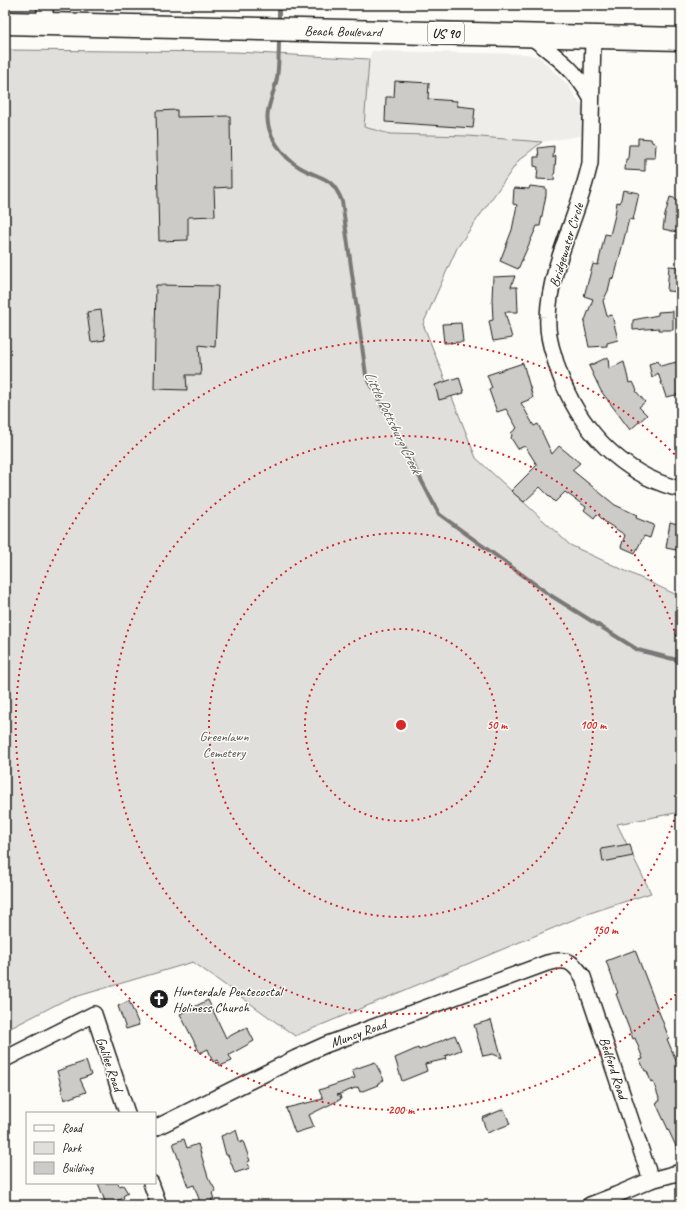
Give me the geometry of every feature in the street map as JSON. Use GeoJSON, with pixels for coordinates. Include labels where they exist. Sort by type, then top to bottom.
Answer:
{"type":"FeatureCollection","features":[{"type":"Feature","properties":{"kind":"highway","name":"Beach Boulevard"},"geometry":{"type":"LineString","coordinates":[[5,23],[45,15],[255,29],[681,39]]}},
{"type":"Feature","properties":{"kind":"street"},"geometry":{"type":"LineString","coordinates":[[530,36],[558,57],[574,72],[592,99]]}},
{"type":"Feature","properties":{"kind":"street","name":"Bridgewater Circle"},"geometry":{"type":"LineString","coordinates":[[593,37],[590,163],[586,182],[556,266],[548,318],[550,342],[566,393],[579,416],[594,434],[613,455],[635,470],[655,481],[681,489]]}},
{"type":"Feature","properties":{"kind":"street","name":"Muncy Road"},"geometry":{"type":"LineString","coordinates":[[156,1128],[325,1045],[547,962],[559,960],[569,961]]}},
{"type":"Feature","properties":{"kind":"street","name":"Bedford Road"},"geometry":{"type":"LineString","coordinates":[[569,961],[577,967],[583,976],[651,1180]]}},
{"type":"Feature","properties":{"kind":"street","name":"Galilee Road"},"geometry":{"type":"LineString","coordinates":[[5,1059],[94,1014],[127,1112]]}},
{"type":"Feature","properties":{"kind":"street"},"geometry":{"type":"LineString","coordinates":[[590,1205],[616,1196],[651,1180],[681,1172]]}},
{"type":"Feature","properties":{"kind":"street"},"geometry":{"type":"LineString","coordinates":[[151,1184],[159,1205]]}},
{"type":"Feature","properties":{"kind":"shaded area"},"geometry":{"type":"Polygon","coordinates":[[[494,5],[681,5],[681,11],[494,5]]]}},
{"type":"Feature","properties":{"kind":"shaded area"},"geometry":{"type":"Polygon","coordinates":[[[372,51],[526,54],[539,57],[568,85],[585,111],[585,135],[542,142],[468,136],[390,134],[364,127],[369,59],[372,51]]]}},
{"type":"Feature","properties":{"kind":"green space","name":"Greenlawn Cemetery"},"geometry":{"type":"Polygon","coordinates":[[[5,50],[236,52],[369,59],[364,127],[390,134],[468,136],[542,142],[519,160],[457,248],[423,324],[476,458],[570,545],[677,595],[681,594],[681,812],[617,824],[651,893],[587,914],[295,1036],[193,962],[65,1000],[5,1031],[5,50]]]}},
{"type":"Feature","properties":{"kind":"building"},"geometry":{"type":"Polygon","coordinates":[[[395,81],[429,83],[428,99],[457,101],[457,106],[475,108],[473,128],[385,122],[386,97],[394,97],[395,81]]]}},
{"type":"Feature","properties":{"kind":"building"},"geometry":{"type":"Polygon","coordinates":[[[177,110],[177,117],[230,116],[231,187],[214,188],[215,216],[188,217],[188,240],[159,241],[156,111],[177,110]]]}},
{"type":"Feature","properties":{"kind":"building"},"geometry":{"type":"Polygon","coordinates":[[[638,138],[651,139],[652,142],[656,144],[655,158],[645,158],[645,171],[625,170],[626,159],[628,159],[629,145],[638,145],[638,138]]]}},
{"type":"Feature","properties":{"kind":"building"},"geometry":{"type":"Polygon","coordinates":[[[554,146],[553,158],[556,156],[554,180],[537,179],[538,167],[534,166],[534,157],[539,157],[538,148],[554,146]]]}},
{"type":"Feature","properties":{"kind":"building"},"geometry":{"type":"Polygon","coordinates":[[[530,186],[546,188],[546,195],[540,226],[537,226],[518,269],[500,261],[512,230],[517,205],[513,204],[514,188],[529,189],[530,186]]]}},
{"type":"Feature","properties":{"kind":"building"},"geometry":{"type":"Polygon","coordinates":[[[623,190],[639,193],[633,220],[629,219],[614,279],[611,278],[608,291],[603,301],[607,316],[612,315],[618,340],[607,343],[607,346],[589,347],[584,323],[593,299],[584,296],[593,264],[598,265],[605,234],[610,235],[617,202],[620,203],[623,190]]]}},
{"type":"Feature","properties":{"kind":"building"},"geometry":{"type":"Polygon","coordinates":[[[670,197],[681,200],[681,233],[663,229],[670,197]]]}},
{"type":"Feature","properties":{"kind":"building"},"geometry":{"type":"Polygon","coordinates":[[[669,266],[681,267],[681,292],[667,291],[669,266]]]}},
{"type":"Feature","properties":{"kind":"building"},"geometry":{"type":"Polygon","coordinates":[[[515,276],[511,287],[517,287],[518,312],[505,312],[512,338],[493,341],[489,321],[493,320],[493,277],[515,276]]]}},
{"type":"Feature","properties":{"kind":"building"},"geometry":{"type":"Polygon","coordinates":[[[156,285],[218,286],[215,347],[199,345],[201,375],[186,375],[187,390],[154,389],[156,285]]]}},
{"type":"Feature","properties":{"kind":"building"},"geometry":{"type":"Polygon","coordinates":[[[101,310],[105,340],[91,342],[87,312],[101,310]]]}},
{"type":"Feature","properties":{"kind":"building"},"geometry":{"type":"Polygon","coordinates":[[[673,311],[673,330],[659,330],[659,328],[633,330],[633,320],[658,315],[658,312],[673,311]]]}},
{"type":"Feature","properties":{"kind":"building"},"geometry":{"type":"Polygon","coordinates":[[[461,323],[463,342],[444,343],[442,324],[461,323]]]}},
{"type":"Feature","properties":{"kind":"building"},"geometry":{"type":"Polygon","coordinates":[[[608,357],[609,369],[624,362],[629,383],[633,382],[637,390],[636,391],[645,402],[639,407],[647,415],[630,430],[601,391],[589,366],[608,357]]]}},
{"type":"Feature","properties":{"kind":"building"},"geometry":{"type":"Polygon","coordinates":[[[658,361],[660,366],[681,361],[681,394],[666,397],[658,373],[652,378],[649,364],[658,361]]]}},
{"type":"Feature","properties":{"kind":"building"},"geometry":{"type":"Polygon","coordinates":[[[523,363],[533,398],[521,403],[534,426],[538,424],[552,454],[559,446],[580,463],[572,470],[615,505],[637,515],[636,518],[654,525],[650,538],[644,536],[635,553],[621,547],[625,535],[605,522],[597,514],[594,518],[584,510],[586,507],[565,492],[555,502],[540,487],[524,502],[511,491],[537,465],[525,446],[518,449],[511,438],[511,433],[517,428],[506,409],[497,412],[489,390],[492,388],[487,375],[523,363]]]}},
{"type":"Feature","properties":{"kind":"building"},"geometry":{"type":"Polygon","coordinates":[[[459,377],[464,393],[439,400],[435,385],[459,377]]]}},
{"type":"Feature","properties":{"kind":"building"},"geometry":{"type":"Polygon","coordinates":[[[670,522],[681,525],[681,551],[666,548],[670,522]]]}},
{"type":"Feature","properties":{"kind":"building"},"geometry":{"type":"Polygon","coordinates":[[[630,844],[633,856],[603,862],[601,849],[630,844]]]}},
{"type":"Feature","properties":{"kind":"building"},"geometry":{"type":"Polygon","coordinates":[[[635,950],[669,1038],[667,1039],[681,1072],[681,1157],[656,1103],[660,1101],[653,1081],[651,1082],[647,1071],[645,1071],[640,1060],[643,1059],[635,1038],[633,1039],[616,994],[618,993],[606,961],[635,950]]]}},
{"type":"Feature","properties":{"kind":"building"},"geometry":{"type":"Polygon","coordinates":[[[208,1000],[226,1038],[247,1027],[254,1041],[229,1055],[232,1061],[220,1066],[217,1060],[213,1062],[208,1049],[200,1053],[180,1014],[208,1000]]]}},
{"type":"Feature","properties":{"kind":"building"},"geometry":{"type":"Polygon","coordinates":[[[129,1001],[139,1025],[126,1029],[118,1006],[129,1001]]]}},
{"type":"Feature","properties":{"kind":"building"},"geometry":{"type":"Polygon","coordinates":[[[491,1020],[502,1058],[493,1054],[483,1056],[474,1025],[491,1020]]]}},
{"type":"Feature","properties":{"kind":"building"},"geometry":{"type":"Polygon","coordinates":[[[455,1035],[461,1050],[445,1056],[446,1059],[425,1064],[427,1071],[402,1081],[395,1058],[455,1035]]]}},
{"type":"Feature","properties":{"kind":"building"},"geometry":{"type":"Polygon","coordinates":[[[86,1061],[91,1075],[80,1079],[86,1092],[64,1100],[57,1071],[86,1061]]]}},
{"type":"Feature","properties":{"kind":"building"},"geometry":{"type":"Polygon","coordinates":[[[375,1062],[384,1080],[377,1084],[378,1085],[360,1092],[358,1087],[337,1095],[340,1095],[341,1099],[309,1115],[314,1127],[295,1133],[286,1108],[323,1099],[319,1090],[355,1078],[352,1070],[375,1062]]]}},
{"type":"Feature","properties":{"kind":"building"},"geometry":{"type":"Polygon","coordinates":[[[504,1109],[510,1124],[487,1133],[482,1118],[504,1109]]]}},
{"type":"Feature","properties":{"kind":"building"},"geometry":{"type":"Polygon","coordinates":[[[236,1130],[240,1143],[243,1141],[250,1161],[247,1162],[250,1168],[235,1173],[228,1155],[226,1155],[221,1136],[236,1130]]]}},
{"type":"Feature","properties":{"kind":"building"},"geometry":{"type":"Polygon","coordinates":[[[184,1139],[187,1148],[198,1144],[208,1177],[216,1191],[212,1193],[214,1199],[211,1199],[214,1205],[201,1205],[194,1185],[188,1187],[173,1143],[184,1139]]]}},
{"type":"Feature","properties":{"kind":"building"},"geometry":{"type":"Polygon","coordinates":[[[98,1184],[123,1185],[128,1193],[123,1196],[124,1198],[106,1204],[98,1184]]]}},
{"type":"Feature","properties":{"kind":"waterway","name":"Little Pottsburg Creek"},"geometry":{"type":"LineString","coordinates":[[279,8],[279,23]]}},
{"type":"Feature","properties":{"kind":"waterway","name":"Little Pottsburg Creek"},"geometry":{"type":"LineString","coordinates":[[279,36],[279,62],[277,78],[268,111],[269,128],[276,144],[288,158],[294,164],[330,182],[342,201],[366,375],[439,514],[550,595],[638,650],[681,661]]}},
{"type":"Feature","properties":{"kind":"place","name":"Hunterdale Pentecostal Holiness Church"},"geometry":{"type":"Point","coordinates":[159,999]}}]}
